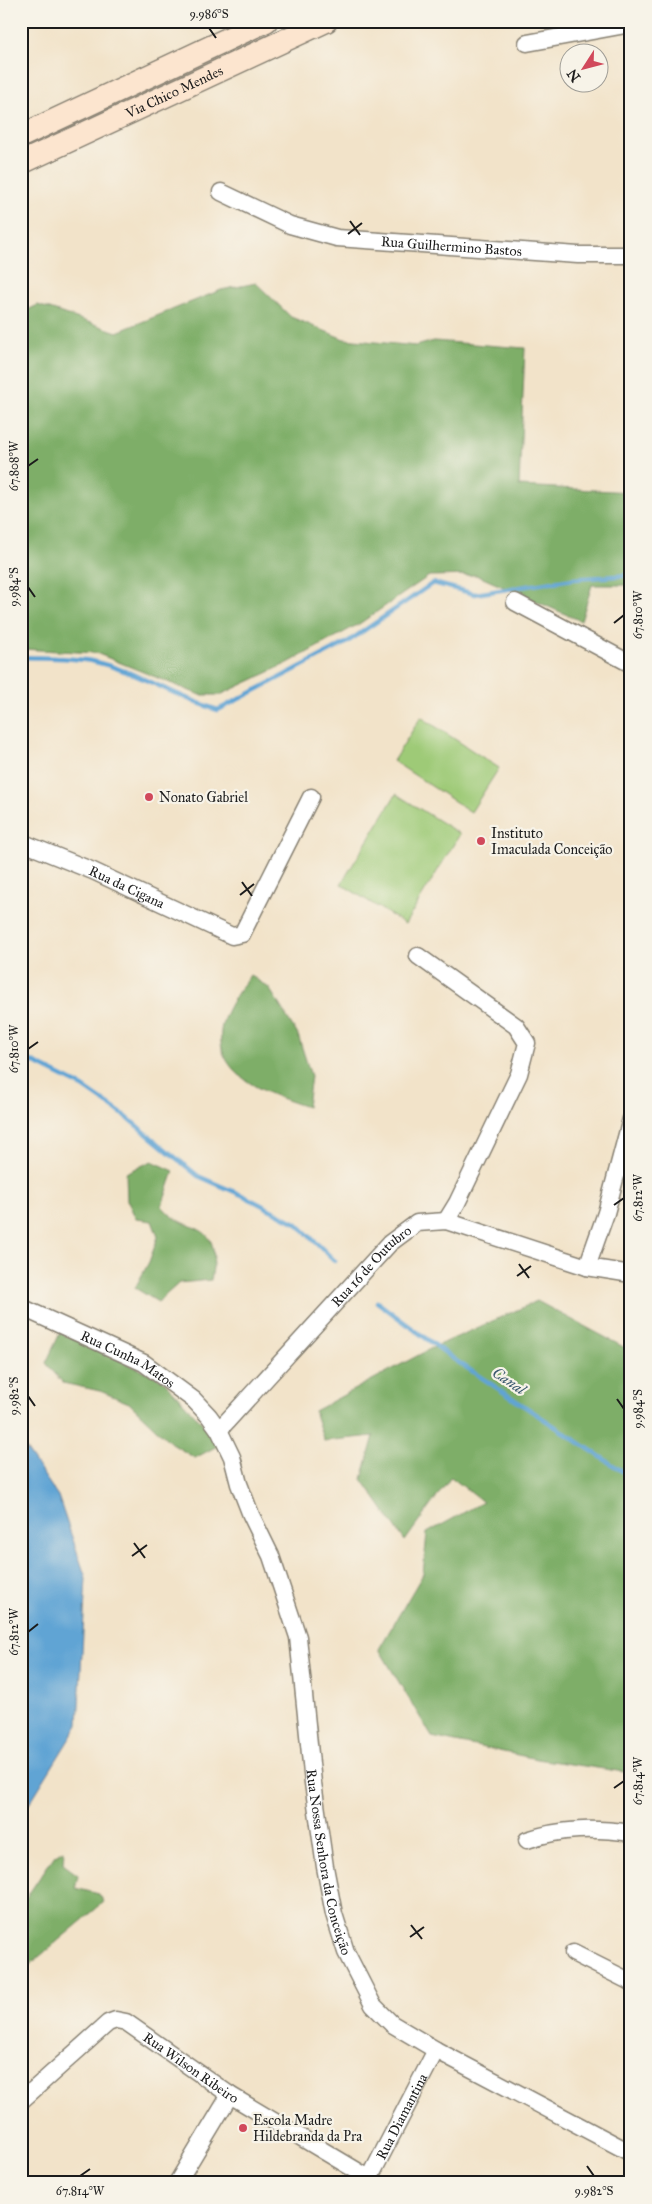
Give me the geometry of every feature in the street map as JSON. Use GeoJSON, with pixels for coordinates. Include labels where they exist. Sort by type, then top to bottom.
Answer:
{"type":"FeatureCollection","features":[{"type":"Feature","properties":{"kind":"main road","name":"Via Chico Mendes"},"geometry":{"type":"LineString","coordinates":[[21,136],[266,21]]}},
{"type":"Feature","properties":{"kind":"main road","name":"Via Chico Mendes"},"geometry":{"type":"LineString","coordinates":[[21,163],[326,21]]}},
{"type":"Feature","properties":{"kind":"street"},"geometry":{"type":"LineString","coordinates":[[527,44],[631,24]]}},
{"type":"Feature","properties":{"kind":"street","name":"Rua Guilhermino Bastos"},"geometry":{"type":"LineString","coordinates":[[221,192],[290,225],[337,238],[578,255],[631,255]]}},
{"type":"Feature","properties":{"kind":"street"},"geometry":{"type":"LineString","coordinates":[[515,602],[631,664]]}},
{"type":"Feature","properties":{"kind":"street","name":"Rua da Cigana"},"geometry":{"type":"LineString","coordinates":[[21,842],[93,871],[232,936],[242,934],[311,797]]}},
{"type":"Feature","properties":{"kind":"street"},"geometry":{"type":"LineString","coordinates":[[418,956],[516,1026],[527,1043],[519,1074],[457,1203],[446,1221]]}},
{"type":"Feature","properties":{"kind":"street"},"geometry":{"type":"LineString","coordinates":[[586,1267],[606,1213],[631,1119]]}},
{"type":"Feature","properties":{"kind":"street","name":"Rua 16 de Outubro"},"geometry":{"type":"LineString","coordinates":[[219,1430],[295,1345],[400,1235],[417,1223],[446,1221],[586,1267],[631,1274]]}},
{"type":"Feature","properties":{"kind":"street","name":"Rua Cunha Matos"},"geometry":{"type":"LineString","coordinates":[[21,1308],[144,1363],[194,1400],[210,1416],[219,1430]]}},
{"type":"Feature","properties":{"kind":"street","name":"Rua Nossa Senhora da Conceição"},"geometry":{"type":"LineString","coordinates":[[219,1430],[232,1457],[239,1484],[248,1507],[271,1556],[298,1637],[313,1783],[324,1863],[334,1914],[346,1952],[373,2005],[392,2024],[436,2050],[631,2153]]}},
{"type":"Feature","properties":{"kind":"street"},"geometry":{"type":"LineString","coordinates":[[527,1840],[565,1830],[593,1828],[631,1832]]}},
{"type":"Feature","properties":{"kind":"street"},"geometry":{"type":"LineString","coordinates":[[573,1953],[631,1982]]}},
{"type":"Feature","properties":{"kind":"street","name":"Rua Wilson Ribeiro"},"geometry":{"type":"LineString","coordinates":[[21,2101],[108,2023],[116,2020],[126,2022],[230,2095],[368,2181]]}},
{"type":"Feature","properties":{"kind":"street","name":"Rua Diamantina"},"geometry":{"type":"LineString","coordinates":[[368,2181],[436,2050]]}},
{"type":"Feature","properties":{"kind":"street"},"geometry":{"type":"LineString","coordinates":[[177,2183],[230,2095]]}},
{"type":"Feature","properties":{"kind":"green space"},"geometry":{"type":"Polygon","coordinates":[[[256,283],[291,317],[344,339],[416,346],[434,341],[525,348],[519,486],[631,492],[631,585],[592,585],[581,621],[476,575],[429,576],[359,624],[288,663],[220,695],[200,695],[96,653],[21,649],[21,313],[38,305],[117,332],[221,290],[256,283]]]}},
{"type":"Feature","properties":{"kind":"green space"},"geometry":{"type":"Polygon","coordinates":[[[421,717],[499,768],[471,812],[393,761],[421,717]]]}},
{"type":"Feature","properties":{"kind":"green space"},"geometry":{"type":"Polygon","coordinates":[[[396,794],[460,834],[405,924],[341,884],[396,794]]]}},
{"type":"Feature","properties":{"kind":"green space"},"geometry":{"type":"Polygon","coordinates":[[[250,975],[269,988],[298,1035],[311,1076],[307,1107],[277,1096],[246,1081],[225,1058],[221,1043],[224,1018],[230,1005],[250,975]]]}},
{"type":"Feature","properties":{"kind":"green space"},"geometry":{"type":"Polygon","coordinates":[[[631,1157],[631,1217],[625,1216],[623,1192],[631,1157]]]}},
{"type":"Feature","properties":{"kind":"green space"},"geometry":{"type":"Polygon","coordinates":[[[152,1161],[174,1171],[162,1206],[172,1216],[208,1236],[214,1259],[211,1280],[179,1283],[158,1302],[135,1288],[149,1262],[158,1237],[152,1221],[136,1219],[127,1200],[126,1173],[152,1161]]]}},
{"type":"Feature","properties":{"kind":"green space"},"geometry":{"type":"Polygon","coordinates":[[[537,1301],[631,1351],[631,1773],[537,1759],[432,1737],[379,1649],[423,1574],[427,1533],[483,1502],[451,1477],[405,1541],[362,1479],[374,1436],[324,1441],[314,1411],[430,1349],[537,1301]]]}},
{"type":"Feature","properties":{"kind":"green space"},"geometry":{"type":"Polygon","coordinates":[[[60,1333],[163,1380],[221,1444],[195,1458],[172,1444],[129,1403],[100,1391],[63,1383],[46,1363],[60,1333]]]}},
{"type":"Feature","properties":{"kind":"green space"},"geometry":{"type":"Polygon","coordinates":[[[64,1850],[63,1864],[78,1875],[75,1888],[99,1894],[104,1902],[21,1972],[21,1905],[55,1855],[64,1850]]]}},
{"type":"Feature","properties":{"kind":"water"},"geometry":{"type":"Polygon","coordinates":[[[21,1442],[58,1496],[86,1578],[78,1725],[21,1817],[21,1442]]]}},
{"type":"Feature","properties":{"kind":"waterway"},"geometry":{"type":"LineString","coordinates":[[21,657],[74,659],[107,665],[218,710],[346,643],[433,583],[475,594],[573,579],[631,575]]}},
{"type":"Feature","properties":{"kind":"waterway"},"geometry":{"type":"LineString","coordinates":[[21,1056],[83,1087],[125,1116],[198,1176],[244,1196],[296,1223],[335,1261]]}},
{"type":"Feature","properties":{"kind":"waterway","name":"Canal"},"geometry":{"type":"LineString","coordinates":[[377,1302],[455,1360],[631,1477]]}},
{"type":"Feature","properties":{"kind":"place","name":"Nonato Gabriel"},"geometry":{"type":"Point","coordinates":[149,797]}},
{"type":"Feature","properties":{"kind":"place","name":"Instituto Imaculada Conceição"},"geometry":{"type":"Point","coordinates":[481,841]}},
{"type":"Feature","properties":{"kind":"place","name":"Escola Madre Hildebranda da Pra"},"geometry":{"type":"Point","coordinates":[243,2128]}}]}
